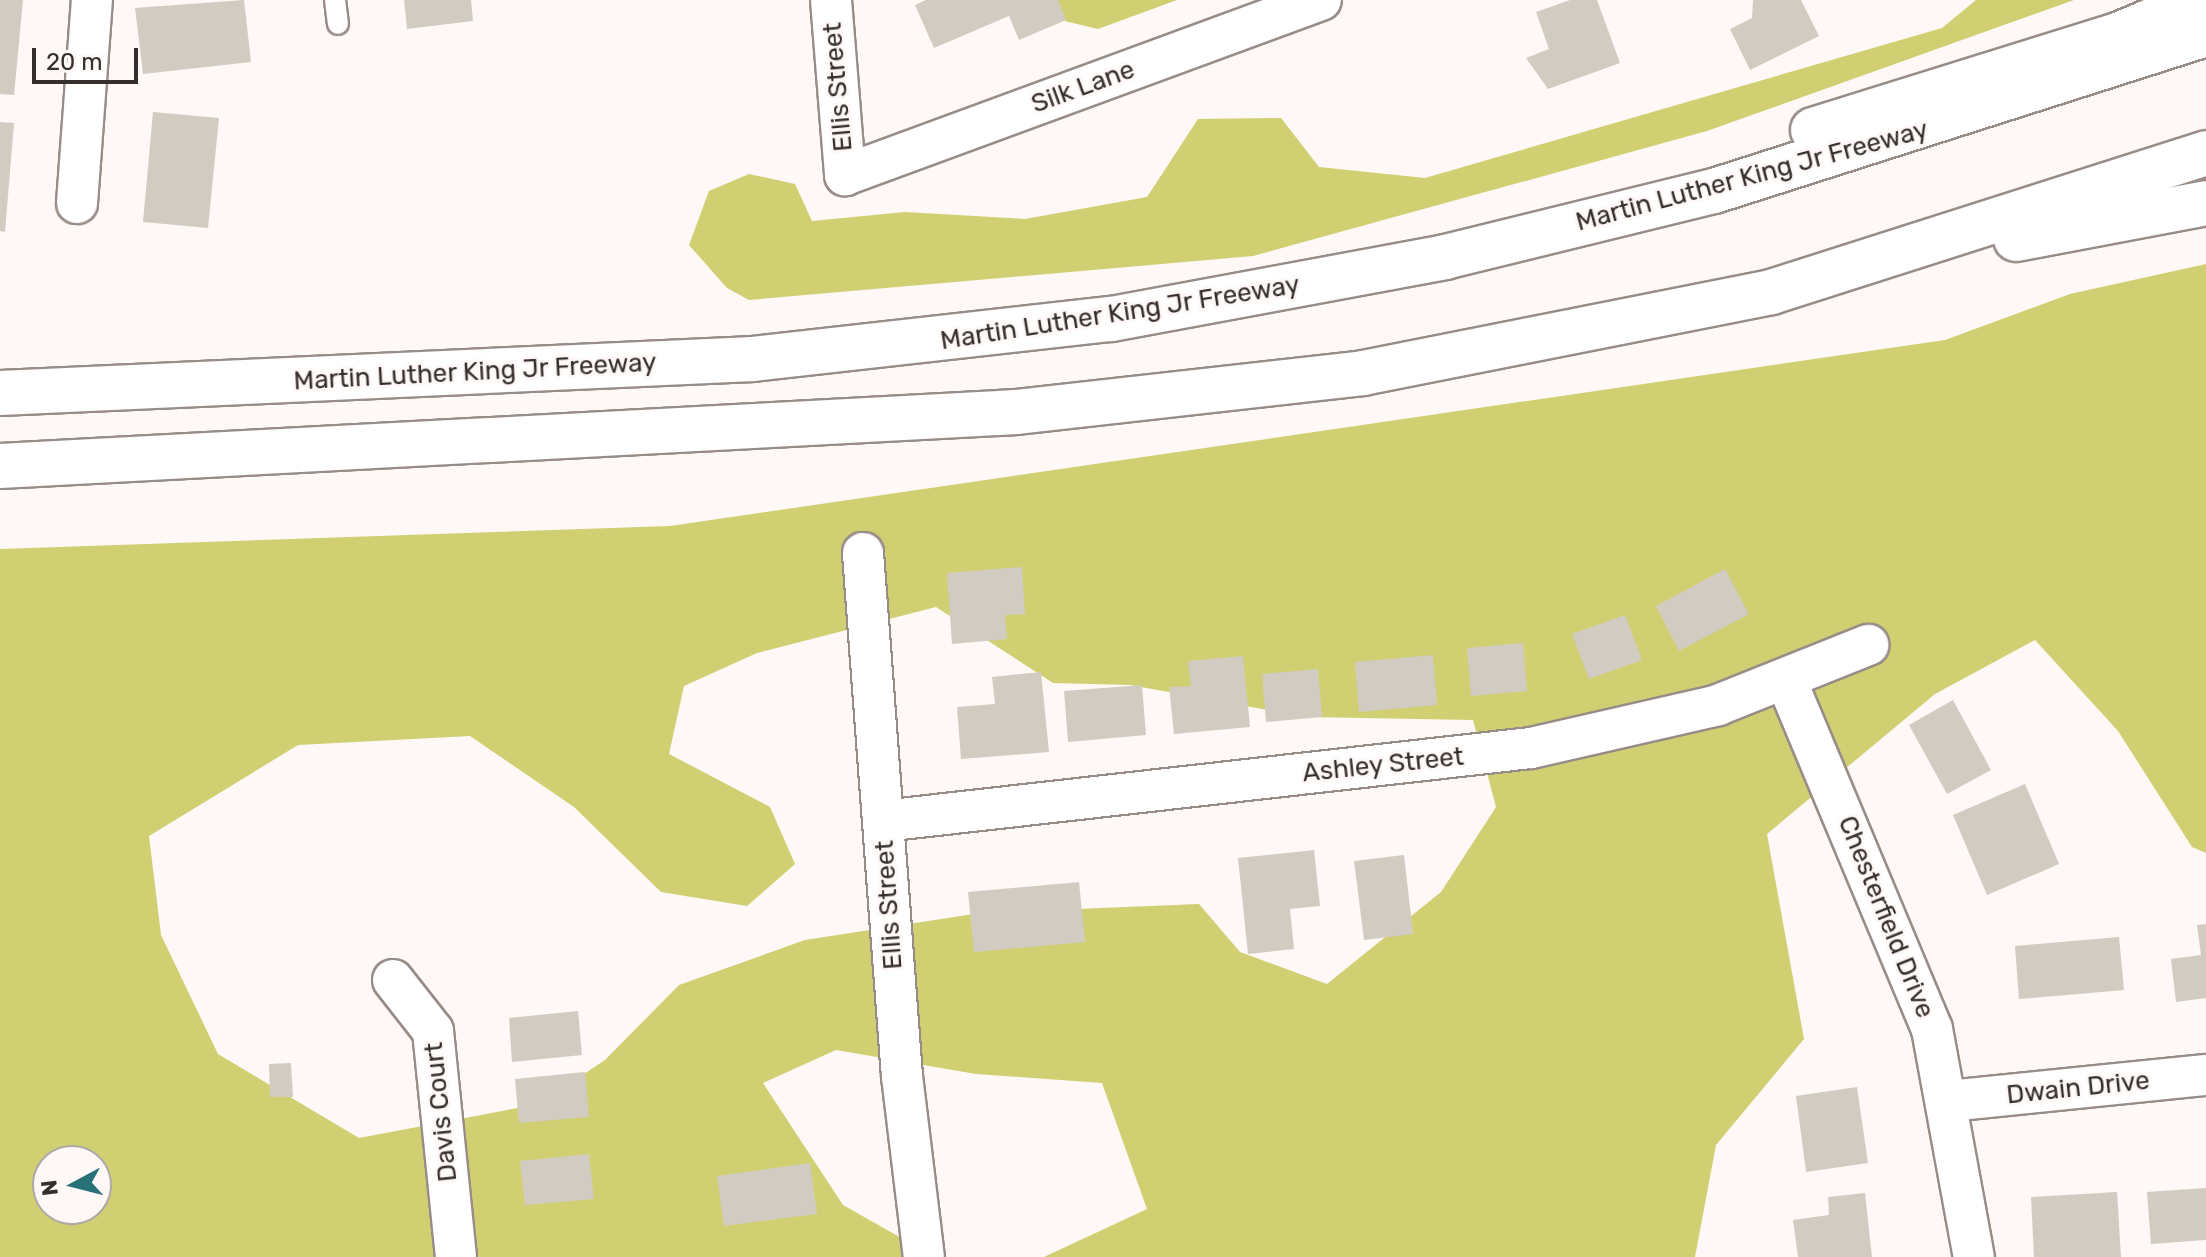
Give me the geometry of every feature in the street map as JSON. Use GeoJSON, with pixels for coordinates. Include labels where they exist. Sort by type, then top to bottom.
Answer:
{"type":"FeatureCollection","features":[{"type":"Feature","properties":{"kind":"highway"},"geometry":{"type":"LineString","coordinates":[[1259,294],[2118,35],[2201,0]]}},
{"type":"Feature","properties":{"kind":"highway","name":"Martin Luther King Jr Freeway"},"geometry":{"type":"LineString","coordinates":[[0,393],[753,359],[932,343],[1259,294],[1714,191],[2206,34]]}},
{"type":"Feature","properties":{"kind":"highway"},"geometry":{"type":"LineString","coordinates":[[1771,292],[2206,153]]}},
{"type":"Feature","properties":{"kind":"highway"},"geometry":{"type":"LineString","coordinates":[[0,466],[1017,412],[1363,373],[2206,203]]}},
{"type":"Feature","properties":{"kind":"street"},"geometry":{"type":"LineString","coordinates":[[77,203],[92,0]]}},
{"type":"Feature","properties":{"kind":"street","name":"Ellis Street"},"geometry":{"type":"LineString","coordinates":[[831,0],[845,175]]}},
{"type":"Feature","properties":{"kind":"street","name":"Silk Lane"},"geometry":{"type":"LineString","coordinates":[[845,175],[1321,0]]}},
{"type":"Feature","properties":{"kind":"street","name":"Ellis Street"},"geometry":{"type":"LineString","coordinates":[[863,553],[883,821],[924,1257]]}},
{"type":"Feature","properties":{"kind":"street","name":"Ashley Street"},"geometry":{"type":"LineString","coordinates":[[883,821],[1531,748],[1625,730],[1786,680],[1868,645]]}},
{"type":"Feature","properties":{"kind":"street","name":"Chesterfield Drive"},"geometry":{"type":"LineString","coordinates":[[1786,680],[1909,960],[1949,1101],[1974,1257]]}},
{"type":"Feature","properties":{"kind":"street","name":"Davis Court"},"geometry":{"type":"LineString","coordinates":[[393,980],[433,1031],[456,1257]]}},
{"type":"Feature","properties":{"kind":"street","name":"Dwain Drive"},"geometry":{"type":"LineString","coordinates":[[1949,1101],[2206,1075]]}},
{"type":"Feature","properties":{"kind":"lane"},"geometry":{"type":"LineString","coordinates":[[335,0],[338,24]]}},
{"type":"Feature","properties":{"kind":"shaded area"},"geometry":{"type":"Polygon","coordinates":[[[1024,0],[1177,0],[1098,29],[1031,13],[1024,0]]]}},
{"type":"Feature","properties":{"kind":"shaded area"},"geometry":{"type":"Polygon","coordinates":[[[1976,0],[2074,0],[1707,131],[1253,256],[749,300],[727,288],[689,245],[709,191],[749,174],[795,184],[812,221],[905,212],[1025,219],[1147,197],[1198,119],[1281,118],[1319,167],[1425,178],[1942,28],[1976,0]]]}},
{"type":"Feature","properties":{"kind":"shaded area"},"geometry":{"type":"Polygon","coordinates":[[[2206,264],[2206,853],[2192,847],[2118,731],[2035,640],[1935,694],[1767,834],[1804,1039],[1716,1145],[1695,1257],[1044,1257],[1147,1209],[1102,1083],[976,1074],[836,1050],[763,1083],[843,1205],[935,1257],[0,1257],[0,549],[670,526],[1945,340],[2070,294],[2206,264]],[[936,607],[757,653],[684,686],[669,754],[770,807],[795,864],[747,906],[661,892],[574,807],[470,736],[298,745],[149,836],[161,935],[218,1054],[359,1138],[539,1104],[605,1060],[679,985],[805,940],[980,913],[1199,904],[1240,952],[1327,984],[1441,892],[1496,807],[1473,720],[1306,717],[1130,685],[1053,683],[936,607]]]}},
{"type":"Feature","properties":{"kind":"building"},"geometry":{"type":"Polygon","coordinates":[[[0,0],[23,0],[14,95],[0,94],[0,0]]]}},
{"type":"Feature","properties":{"kind":"building"},"geometry":{"type":"Polygon","coordinates":[[[244,0],[251,62],[143,74],[135,8],[244,0]]]}},
{"type":"Feature","properties":{"kind":"building"},"geometry":{"type":"Polygon","coordinates":[[[404,0],[471,0],[473,21],[407,29],[404,0]]]}},
{"type":"Feature","properties":{"kind":"building"},"geometry":{"type":"Polygon","coordinates":[[[926,0],[1058,0],[1066,20],[1019,40],[1009,16],[934,48],[915,5],[926,0]]]}},
{"type":"Feature","properties":{"kind":"building"},"geometry":{"type":"Polygon","coordinates":[[[1570,0],[1597,0],[1620,63],[1548,89],[1526,58],[1549,49],[1536,12],[1570,0]]]}},
{"type":"Feature","properties":{"kind":"building"},"geometry":{"type":"Polygon","coordinates":[[[1753,0],[1801,0],[1819,36],[1750,70],[1730,29],[1752,18],[1753,0]]]}},
{"type":"Feature","properties":{"kind":"building"},"geometry":{"type":"Polygon","coordinates":[[[153,112],[219,118],[208,228],[143,222],[153,112]]]}},
{"type":"Feature","properties":{"kind":"building"},"geometry":{"type":"Polygon","coordinates":[[[0,122],[14,123],[5,232],[0,231],[0,122]]]}},
{"type":"Feature","properties":{"kind":"building"},"geometry":{"type":"Polygon","coordinates":[[[1022,567],[1025,614],[1005,615],[1007,639],[952,644],[947,573],[1022,567]]]}},
{"type":"Feature","properties":{"kind":"building"},"geometry":{"type":"Polygon","coordinates":[[[1725,569],[1749,614],[1679,651],[1656,606],[1725,569]]]}},
{"type":"Feature","properties":{"kind":"building"},"geometry":{"type":"Polygon","coordinates":[[[1625,615],[1642,660],[1589,679],[1572,634],[1625,615]]]}},
{"type":"Feature","properties":{"kind":"building"},"geometry":{"type":"Polygon","coordinates":[[[1523,643],[1527,691],[1471,696],[1467,648],[1523,643]]]}},
{"type":"Feature","properties":{"kind":"building"},"geometry":{"type":"Polygon","coordinates":[[[1433,655],[1437,705],[1359,712],[1355,662],[1433,655]]]}},
{"type":"Feature","properties":{"kind":"building"},"geometry":{"type":"Polygon","coordinates":[[[1243,656],[1250,727],[1174,734],[1169,687],[1191,686],[1188,661],[1243,656]]]}},
{"type":"Feature","properties":{"kind":"building"},"geometry":{"type":"Polygon","coordinates":[[[1318,669],[1322,717],[1266,722],[1262,674],[1318,669]]]}},
{"type":"Feature","properties":{"kind":"building"},"geometry":{"type":"Polygon","coordinates":[[[1041,672],[1049,752],[961,759],[957,707],[995,704],[992,677],[1041,672]]]}},
{"type":"Feature","properties":{"kind":"building"},"geometry":{"type":"Polygon","coordinates":[[[1142,685],[1146,735],[1068,742],[1064,691],[1142,685]]]}},
{"type":"Feature","properties":{"kind":"building"},"geometry":{"type":"Polygon","coordinates":[[[1953,700],[1991,770],[1947,794],[1909,725],[1953,700]]]}},
{"type":"Feature","properties":{"kind":"building"},"geometry":{"type":"Polygon","coordinates":[[[2025,784],[2059,864],[1987,895],[1953,815],[2025,784]]]}},
{"type":"Feature","properties":{"kind":"building"},"geometry":{"type":"Polygon","coordinates":[[[1314,850],[1320,906],[1290,909],[1294,949],[1248,954],[1238,858],[1314,850]]]}},
{"type":"Feature","properties":{"kind":"building"},"geometry":{"type":"Polygon","coordinates":[[[1404,855],[1413,934],[1364,940],[1354,861],[1404,855]]]}},
{"type":"Feature","properties":{"kind":"building"},"geometry":{"type":"Polygon","coordinates":[[[1079,882],[1085,942],[974,952],[968,892],[1079,882]]]}},
{"type":"Feature","properties":{"kind":"building"},"geometry":{"type":"Polygon","coordinates":[[[2206,924],[2206,998],[2176,1002],[2171,959],[2201,955],[2197,925],[2206,924]]]}},
{"type":"Feature","properties":{"kind":"building"},"geometry":{"type":"Polygon","coordinates":[[[2119,937],[2124,990],[2019,999],[2015,946],[2119,937]]]}},
{"type":"Feature","properties":{"kind":"building"},"geometry":{"type":"Polygon","coordinates":[[[578,1011],[582,1055],[512,1062],[509,1018],[578,1011]]]}},
{"type":"Feature","properties":{"kind":"building"},"geometry":{"type":"Polygon","coordinates":[[[291,1063],[293,1097],[270,1097],[269,1064],[291,1063]]]}},
{"type":"Feature","properties":{"kind":"building"},"geometry":{"type":"Polygon","coordinates":[[[585,1072],[589,1117],[519,1123],[515,1079],[585,1072]]]}},
{"type":"Feature","properties":{"kind":"building"},"geometry":{"type":"Polygon","coordinates":[[[1857,1087],[1868,1163],[1806,1172],[1796,1096],[1857,1087]]]}},
{"type":"Feature","properties":{"kind":"building"},"geometry":{"type":"Polygon","coordinates":[[[589,1154],[594,1199],[525,1205],[520,1161],[589,1154]]]}},
{"type":"Feature","properties":{"kind":"building"},"geometry":{"type":"Polygon","coordinates":[[[810,1163],[817,1214],[724,1226],[717,1176],[810,1163]]]}},
{"type":"Feature","properties":{"kind":"building"},"geometry":{"type":"Polygon","coordinates":[[[2206,1188],[2206,1240],[2151,1244],[2147,1192],[2206,1188]]]}},
{"type":"Feature","properties":{"kind":"building"},"geometry":{"type":"Polygon","coordinates":[[[2117,1192],[2121,1257],[2034,1257],[2031,1197],[2117,1192]]]}},
{"type":"Feature","properties":{"kind":"building"},"geometry":{"type":"Polygon","coordinates":[[[1865,1193],[1872,1257],[1798,1257],[1793,1220],[1829,1215],[1828,1197],[1865,1193]]]}}]}
